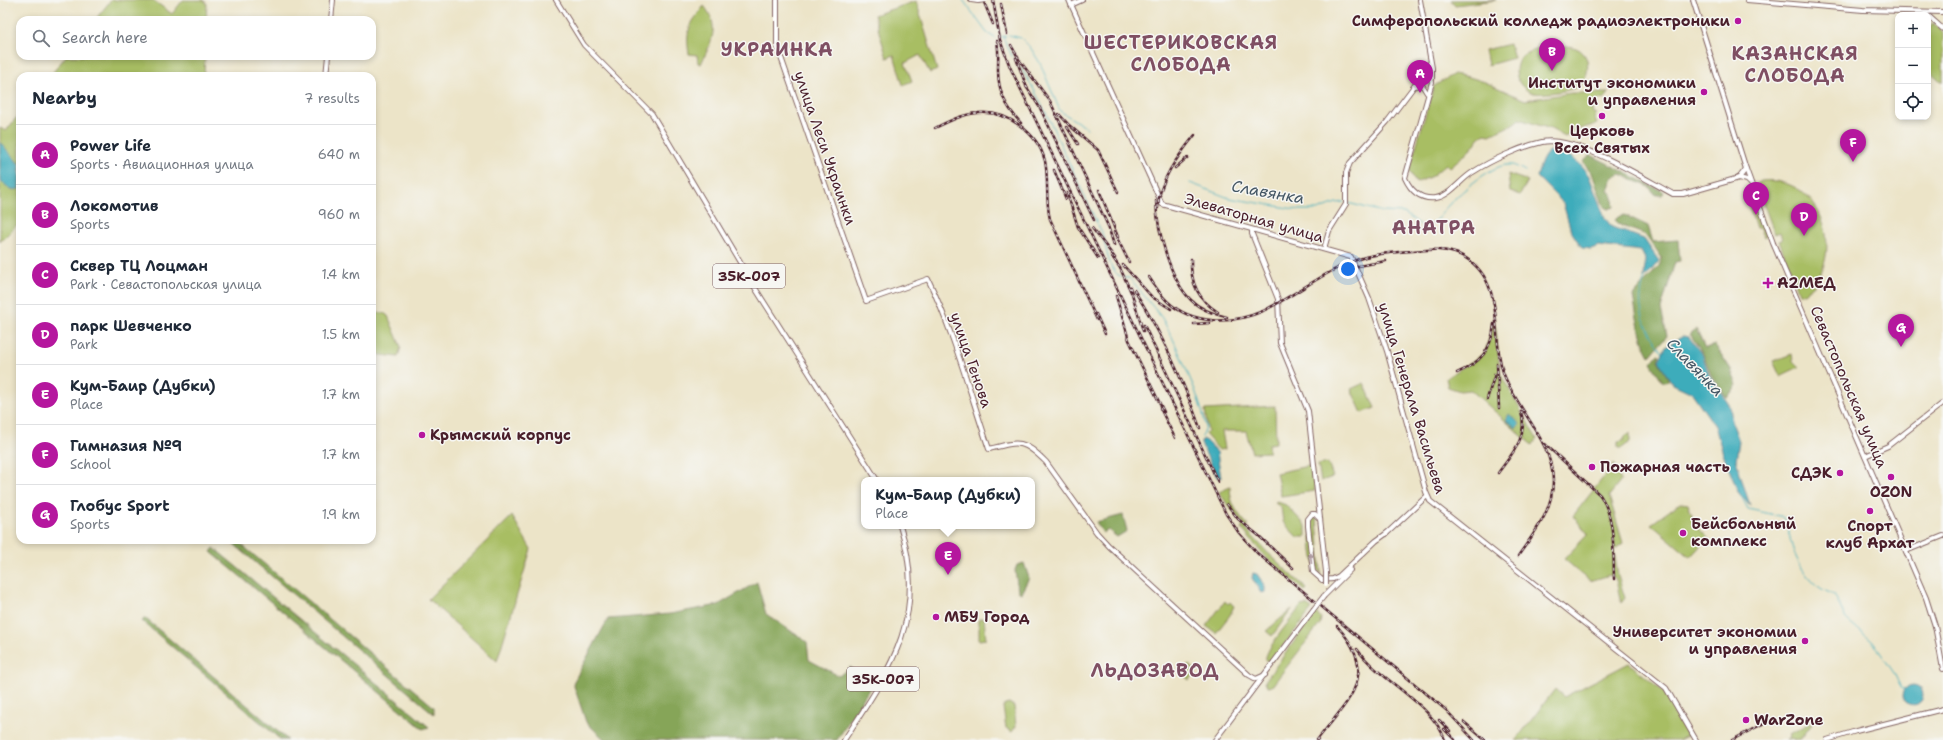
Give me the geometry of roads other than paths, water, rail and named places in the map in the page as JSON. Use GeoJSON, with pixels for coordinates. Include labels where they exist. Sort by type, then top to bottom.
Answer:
{"type":"FeatureCollection","features":[{"type":"Feature","properties":{"kind":"main road"},"geometry":{"type":"LineString","coordinates":[[331,16],[333,0]]}},
{"type":"Feature","properties":{"kind":"main road","name":"35К-007"},"geometry":{"type":"LineString","coordinates":[[556,0],[584,45],[652,114],[761,297],[875,477]]}},
{"type":"Feature","properties":{"kind":"main road","name":"улица Леси Украинки"},"geometry":{"type":"LineString","coordinates":[[777,0],[778,46],[866,301],[928,279]]}},
{"type":"Feature","properties":{"kind":"main road"},"geometry":{"type":"LineString","coordinates":[[971,0],[986,0]]}},
{"type":"Feature","properties":{"kind":"main road"},"geometry":{"type":"LineString","coordinates":[[1069,0],[1071,5],[1082,0]]}},
{"type":"Feature","properties":{"kind":"main road"},"geometry":{"type":"LineString","coordinates":[[1420,0],[1432,79],[1405,178],[1413,190],[1424,197],[1440,197],[1488,163],[1534,144],[1551,141],[1585,148],[1677,195],[1739,178],[1747,180],[1753,186]]}},
{"type":"Feature","properties":{"kind":"main road","name":"Севастопольская улица"},"geometry":{"type":"LineString","coordinates":[[1693,0],[1746,169],[1773,243],[1933,617],[1943,669]]}},
{"type":"Feature","properties":{"kind":"main road"},"geometry":{"type":"LineString","coordinates":[[1747,0],[1863,10],[1925,12]]}},
{"type":"Feature","properties":{"kind":"main road","name":"Элеваторная улица"},"geometry":{"type":"LineString","coordinates":[[1071,5],[1163,204],[1351,257]]}},
{"type":"Feature","properties":{"kind":"main road"},"geometry":{"type":"LineString","coordinates":[[1931,12],[1943,12]]}},
{"type":"Feature","properties":{"kind":"main road"},"geometry":{"type":"LineString","coordinates":[[1936,12],[1933,15],[1933,19],[1943,29]]}},
{"type":"Feature","properties":{"kind":"main road"},"geometry":{"type":"LineString","coordinates":[[326,72],[328,60]]}},
{"type":"Feature","properties":{"kind":"main road"},"geometry":{"type":"LineString","coordinates":[[1324,250],[1329,231],[1346,204],[1346,173],[1350,162],[1387,122],[1422,77],[1430,63]]}},
{"type":"Feature","properties":{"kind":"main road"},"geometry":{"type":"LineString","coordinates":[[1422,77],[1429,76],[1432,79]]}},
{"type":"Feature","properties":{"kind":"main road"},"geometry":{"type":"LineString","coordinates":[[1422,77],[1422,86],[1428,93]]}},
{"type":"Feature","properties":{"kind":"main road"},"geometry":{"type":"LineString","coordinates":[[1415,86],[1430,85]]}},
{"type":"Feature","properties":{"kind":"main road"},"geometry":{"type":"LineString","coordinates":[[1739,178],[1746,169]]}},
{"type":"Feature","properties":{"kind":"main road"},"geometry":{"type":"LineString","coordinates":[[1252,230],[1252,234],[1278,299],[1280,343],[1308,411],[1326,572],[1324,596]]}},
{"type":"Feature","properties":{"kind":"main road","name":"улица Генерала Васильева"},"geometry":{"type":"LineString","coordinates":[[1351,257],[1369,298],[1387,351],[1427,496],[1434,506],[1558,601],[1666,688],[1696,740]]}},
{"type":"Feature","properties":{"kind":"main road","name":"улица Генова"},"geometry":{"type":"LineString","coordinates":[[928,279],[952,338],[989,449],[1015,442],[1020,443],[1031,449],[1046,462],[1103,540],[1249,675]]}},
{"type":"Feature","properties":{"kind":"main road"},"geometry":{"type":"LineString","coordinates":[[1865,456],[1888,446],[1943,402]]}},
{"type":"Feature","properties":{"kind":"main road"},"geometry":{"type":"LineString","coordinates":[[1215,740],[1265,676],[1324,596],[1387,533],[1427,496]]}},
{"type":"Feature","properties":{"kind":"main road"},"geometry":{"type":"LineString","coordinates":[[1321,520],[1316,514],[1312,514],[1309,517],[1308,524],[1313,572],[1322,580],[1329,580],[1340,576],[1376,541],[1387,533]]}},
{"type":"Feature","properties":{"kind":"main road","name":"35К-007"},"geometry":{"type":"LineString","coordinates":[[844,740],[884,678],[901,641],[908,611],[910,590],[907,557],[901,529]]}},
{"type":"Feature","properties":{"kind":"main road"},"geometry":{"type":"LineString","coordinates":[[1906,551],[1943,536]]}},
{"type":"Feature","properties":{"kind":"main road"},"geometry":{"type":"LineString","coordinates":[[1249,675],[1255,678],[1265,676]]}},
{"type":"Feature","properties":{"kind":"main road"},"geometry":{"type":"LineString","coordinates":[[1249,675],[1254,684],[1251,693]]}},
{"type":"Feature","properties":{"kind":"main road"},"geometry":{"type":"LineString","coordinates":[[1828,740],[1856,731],[1943,709]]}},
{"type":"Feature","properties":{"kind":"water"},"geometry":{"type":"Polygon","coordinates":[[[0,142],[16,160],[16,189],[11,190],[0,180],[0,142]]]}},
{"type":"Feature","properties":{"kind":"water"},"geometry":{"type":"Polygon","coordinates":[[[1558,148],[1580,164],[1589,176],[1605,218],[1612,227],[1644,239],[1659,261],[1644,279],[1645,259],[1641,251],[1599,246],[1591,249],[1582,248],[1571,231],[1563,203],[1537,177],[1543,159],[1553,149],[1558,148]]]}},
{"type":"Feature","properties":{"kind":"water"},"geometry":{"type":"Polygon","coordinates":[[[1683,336],[1689,337],[1703,356],[1709,375],[1730,406],[1732,422],[1739,441],[1736,460],[1750,506],[1738,492],[1723,454],[1715,426],[1692,393],[1673,384],[1664,371],[1659,360],[1666,347],[1683,336]]]}},
{"type":"Feature","properties":{"kind":"water"},"geometry":{"type":"Polygon","coordinates":[[[1509,414],[1520,424],[1516,428],[1506,420],[1509,414]]]}},
{"type":"Feature","properties":{"kind":"water"},"geometry":{"type":"Polygon","coordinates":[[[1204,439],[1217,452],[1221,478],[1217,477],[1201,444],[1201,441],[1204,439]]]}},
{"type":"Feature","properties":{"kind":"water"},"geometry":{"type":"Polygon","coordinates":[[[1253,573],[1257,574],[1265,586],[1265,592],[1261,593],[1252,578],[1253,573]]]}},
{"type":"Feature","properties":{"kind":"water"},"geometry":{"type":"Polygon","coordinates":[[[1913,685],[1920,688],[1923,695],[1920,702],[1913,705],[1906,702],[1903,695],[1906,688],[1913,685]]]}},
{"type":"Feature","properties":{"kind":"waterway","name":"Славянка"},"geometry":{"type":"LineString","coordinates":[[963,0],[987,33],[995,38]]}},
{"type":"Feature","properties":{"kind":"waterway","name":"Славянка"},"geometry":{"type":"LineString","coordinates":[[1009,35],[1021,38],[1030,47],[1040,63],[1060,111],[1087,128]]}},
{"type":"Feature","properties":{"kind":"waterway","name":"Славянка"},"geometry":{"type":"LineString","coordinates":[[1000,37],[1006,36]]}},
{"type":"Feature","properties":{"kind":"waterway"},"geometry":{"type":"LineString","coordinates":[[1003,37],[1013,58]]}},
{"type":"Feature","properties":{"kind":"waterway"},"geometry":{"type":"LineString","coordinates":[[1021,68],[1046,113],[1097,223]]}},
{"type":"Feature","properties":{"kind":"waterway","name":"Славянка"},"geometry":{"type":"LineString","coordinates":[[1348,203],[1383,212],[1404,213],[1424,227],[1434,223],[1450,203],[1485,174],[1503,165],[1516,166],[1525,171]]}},
{"type":"Feature","properties":{"kind":"waterway","name":"Славянка"},"geometry":{"type":"LineString","coordinates":[[1190,183],[1229,198],[1300,210],[1318,210],[1336,203],[1344,202]]}},
{"type":"Feature","properties":{"kind":"waterway"},"geometry":{"type":"LineString","coordinates":[[1098,225],[1102,232]]}},
{"type":"Feature","properties":{"kind":"waterway"},"geometry":{"type":"LineString","coordinates":[[1102,233],[1107,254],[1113,268],[1117,274],[1122,277],[1129,278],[1133,282],[1162,318],[1174,341],[1195,390],[1203,414],[1206,427],[1202,437]]}},
{"type":"Feature","properties":{"kind":"waterway","name":"Славянка"},"geometry":{"type":"LineString","coordinates":[[1645,277],[1641,300],[1643,318],[1646,326],[1663,353]]}},
{"type":"Feature","properties":{"kind":"waterway","name":"Славянка"},"geometry":{"type":"LineString","coordinates":[[1741,496],[1748,509],[1780,516]]}},
{"type":"Feature","properties":{"kind":"waterway","name":"Славянка"},"geometry":{"type":"LineString","coordinates":[[1781,516],[1786,520],[1792,547],[1805,572],[1818,586],[1834,594],[1846,619],[1873,642],[1894,673],[1900,686],[1906,690]]}},
{"type":"Feature","properties":{"kind":"railway"},"geometry":{"type":"LineString","coordinates":[[983,0],[993,24]]}},
{"type":"Feature","properties":{"kind":"railway"},"geometry":{"type":"LineString","coordinates":[[993,0],[1000,40],[1010,67],[1226,514],[1239,533],[1257,553],[1446,710],[1474,740]]}},
{"type":"Feature","properties":{"kind":"railway"},"geometry":{"type":"LineString","coordinates":[[1001,4],[1007,34]]}},
{"type":"Feature","properties":{"kind":"railway"},"geometry":{"type":"LineString","coordinates":[[997,41],[998,78],[1001,92],[1007,105],[1021,123]]}},
{"type":"Feature","properties":{"kind":"railway"},"geometry":{"type":"LineString","coordinates":[[1011,45],[1020,61],[1050,101],[1108,226],[1114,245]]}},
{"type":"Feature","properties":{"kind":"railway"},"geometry":{"type":"LineString","coordinates":[[1016,58],[1027,88]]}},
{"type":"Feature","properties":{"kind":"railway"},"geometry":{"type":"LineString","coordinates":[[1026,86],[1040,108],[1094,220]]}},
{"type":"Feature","properties":{"kind":"railway"},"geometry":{"type":"LineString","coordinates":[[935,128],[961,116],[989,113],[1010,119],[1020,125],[1036,141],[1045,161],[1050,219],[1097,320]]}},
{"type":"Feature","properties":{"kind":"railway"},"geometry":{"type":"LineString","coordinates":[[1059,114],[1069,125],[1098,150],[1118,192]]}},
{"type":"Feature","properties":{"kind":"railway"},"geometry":{"type":"LineString","coordinates":[[1067,127],[1078,144]]}},
{"type":"Feature","properties":{"kind":"railway"},"geometry":{"type":"LineString","coordinates":[[1158,208],[1159,198],[1165,178],[1182,151],[1195,135]]}},
{"type":"Feature","properties":{"kind":"railway"},"geometry":{"type":"LineString","coordinates":[[1175,168],[1188,157]]}},
{"type":"Feature","properties":{"kind":"railway"},"geometry":{"type":"LineString","coordinates":[[1054,170],[1066,199]]}},
{"type":"Feature","properties":{"kind":"railway"},"geometry":{"type":"LineString","coordinates":[[1099,190],[1118,237]]}},
{"type":"Feature","properties":{"kind":"railway"},"geometry":{"type":"LineString","coordinates":[[1067,193],[1078,227],[1098,258]]}},
{"type":"Feature","properties":{"kind":"railway"},"geometry":{"type":"LineString","coordinates":[[1156,201],[1162,240],[1171,268],[1177,280],[1191,300],[1203,309],[1227,317]]}},
{"type":"Feature","properties":{"kind":"railway"},"geometry":{"type":"LineString","coordinates":[[1092,228],[1115,258]]}},
{"type":"Feature","properties":{"kind":"railway"},"geometry":{"type":"LineString","coordinates":[[1114,232],[1129,262]]}},
{"type":"Feature","properties":{"kind":"railway"},"geometry":{"type":"LineString","coordinates":[[1149,277],[1164,298],[1177,309],[1201,319],[1226,320],[1263,311],[1324,275],[1368,256],[1394,252],[1439,250],[1450,251],[1469,260],[1477,267],[1486,280],[1491,291],[1494,302],[1498,349],[1503,372],[1516,399],[1540,438],[1547,452],[1551,466],[1553,481],[1550,502],[1542,521],[1518,556]]}},
{"type":"Feature","properties":{"kind":"railway"},"geometry":{"type":"LineString","coordinates":[[1111,255],[1120,268],[1131,292]]}},
{"type":"Feature","properties":{"kind":"railway"},"geometry":{"type":"LineString","coordinates":[[1191,259],[1192,275],[1200,296],[1218,312]]}},
{"type":"Feature","properties":{"kind":"railway"},"geometry":{"type":"LineString","coordinates":[[1353,267],[1386,261]]}},
{"type":"Feature","properties":{"kind":"railway"},"geometry":{"type":"LineString","coordinates":[[1123,265],[1152,297],[1171,309]]}},
{"type":"Feature","properties":{"kind":"railway"},"geometry":{"type":"LineString","coordinates":[[1130,287],[1143,331]]}},
{"type":"Feature","properties":{"kind":"railway"},"geometry":{"type":"LineString","coordinates":[[1134,290],[1171,357],[1200,428]]}},
{"type":"Feature","properties":{"kind":"railway"},"geometry":{"type":"LineString","coordinates":[[1116,296],[1129,340],[1164,412]]}},
{"type":"Feature","properties":{"kind":"railway"},"geometry":{"type":"LineString","coordinates":[[1096,314],[1105,334]]}},
{"type":"Feature","properties":{"kind":"railway"},"geometry":{"type":"LineString","coordinates":[[1194,324],[1210,323]]}},
{"type":"Feature","properties":{"kind":"railway"},"geometry":{"type":"LineString","coordinates":[[1457,373],[1472,365],[1483,354],[1491,341],[1494,324]]}},
{"type":"Feature","properties":{"kind":"railway"},"geometry":{"type":"LineString","coordinates":[[1144,325],[1218,482]]}},
{"type":"Feature","properties":{"kind":"railway"},"geometry":{"type":"LineString","coordinates":[[1497,364],[1499,408]]}},
{"type":"Feature","properties":{"kind":"railway"},"geometry":{"type":"LineString","coordinates":[[1487,399],[1495,374]]}},
{"type":"Feature","properties":{"kind":"railway"},"geometry":{"type":"LineString","coordinates":[[1160,408],[1175,438]]}},
{"type":"Feature","properties":{"kind":"railway"},"geometry":{"type":"LineString","coordinates":[[1498,473],[1521,438],[1523,430],[1521,412]]}},
{"type":"Feature","properties":{"kind":"railway"},"geometry":{"type":"LineString","coordinates":[[1545,444],[1600,495],[1605,504],[1609,514],[1613,536],[1614,579]]}},
{"type":"Feature","properties":{"kind":"railway"},"geometry":{"type":"LineString","coordinates":[[1227,504],[1238,519],[1258,535],[1293,568]]}},
{"type":"Feature","properties":{"kind":"railway"},"geometry":{"type":"LineString","coordinates":[[1317,740],[1340,712],[1356,686],[1358,672],[1357,658],[1350,643],[1337,626]]}},
{"type":"Feature","properties":{"kind":"railway"},"geometry":{"type":"LineString","coordinates":[[1357,649],[1367,661],[1429,715],[1439,727],[1445,740]]}},
{"type":"Feature","properties":{"kind":"railway"},"geometry":{"type":"LineString","coordinates":[[1732,740],[1772,719]]}},
{"type":"Feature","properties":{"kind":"railway"},"geometry":{"type":"LineString","coordinates":[[1439,720],[1450,731]]}},
{"type":"Feature","properties":{"kind":"railway"},"geometry":{"type":"LineString","coordinates":[[1464,722],[1485,740]]}},
{"type":"Feature","properties":{"kind":"railway"},"geometry":{"type":"LineString","coordinates":[[1444,729],[1455,740]]}},
{"type":"Feature","properties":{"kind":"place","name":"Симферопольский колледж радиоэлектроники"},"geometry":{"type":"Point","coordinates":[1738,21]}},
{"type":"Feature","properties":{"kind":"place","name":"Локомотив"},"geometry":{"type":"Point","coordinates":[1552,71]}},
{"type":"Feature","properties":{"kind":"place","name":"Институт экономики и управления"},"geometry":{"type":"Point","coordinates":[1704,92]}},
{"type":"Feature","properties":{"kind":"place","name":"Power Life"},"geometry":{"type":"Point","coordinates":[1420,93]}},
{"type":"Feature","properties":{"kind":"place","name":"Церковь Всех Святых"},"geometry":{"type":"Point","coordinates":[1602,116]}},
{"type":"Feature","properties":{"kind":"place","name":"Гимназия №9"},"geometry":{"type":"Point","coordinates":[1853,162]}},
{"type":"Feature","properties":{"kind":"place","name":"Сквер ТЦ Лоцман"},"geometry":{"type":"Point","coordinates":[1756,215]}},
{"type":"Feature","properties":{"kind":"place","name":"парк Шевченко"},"geometry":{"type":"Point","coordinates":[1804,236]}},
{"type":"Feature","properties":{"kind":"place","name":"А2МЕД"},"geometry":{"type":"Point","coordinates":[1768,283]}},
{"type":"Feature","properties":{"kind":"place","name":"Глобус Sport"},"geometry":{"type":"Point","coordinates":[1901,347]}},
{"type":"Feature","properties":{"kind":"place","name":"Крымский корпус"},"geometry":{"type":"Point","coordinates":[422,435]}},
{"type":"Feature","properties":{"kind":"place","name":"Пожарная часть"},"geometry":{"type":"Point","coordinates":[1592,467]}},
{"type":"Feature","properties":{"kind":"place","name":"СДЭК"},"geometry":{"type":"Point","coordinates":[1840,473]}},
{"type":"Feature","properties":{"kind":"place","name":"OZON"},"geometry":{"type":"Point","coordinates":[1891,477]}},
{"type":"Feature","properties":{"kind":"place","name":"Спорт клуб Архат"},"geometry":{"type":"Point","coordinates":[1870,511]}},
{"type":"Feature","properties":{"kind":"place","name":"Бейсбольный комплекс"},"geometry":{"type":"Point","coordinates":[1683,533]}},
{"type":"Feature","properties":{"kind":"place","name":"Кум-Баир (Дубки)"},"geometry":{"type":"Point","coordinates":[948,575]}},
{"type":"Feature","properties":{"kind":"place","name":"МБУ Город"},"geometry":{"type":"Point","coordinates":[936,617]}},
{"type":"Feature","properties":{"kind":"place","name":"Университет экономии и управления"},"geometry":{"type":"Point","coordinates":[1805,641]}},
{"type":"Feature","properties":{"kind":"place","name":"WarZone"},"geometry":{"type":"Point","coordinates":[1746,720]}},
{"type":"Feature","properties":{"kind":"district","name":"УКРАИНКА"},"geometry":{"type":"Point","coordinates":[777,49]}},
{"type":"Feature","properties":{"kind":"district","name":"ШЕСТЕРИКОВСКАЯ СЛОБОДА"},"geometry":{"type":"Point","coordinates":[1181,53]}},
{"type":"Feature","properties":{"kind":"district","name":"КАЗАНСКАЯ СЛОБОДА"},"geometry":{"type":"Point","coordinates":[1795,64]}},
{"type":"Feature","properties":{"kind":"district","name":"АНАТРА"},"geometry":{"type":"Point","coordinates":[1434,227]}},
{"type":"Feature","properties":{"kind":"district","name":"ЛЬДОЗАВОД"},"geometry":{"type":"Point","coordinates":[1155,670]}}]}
